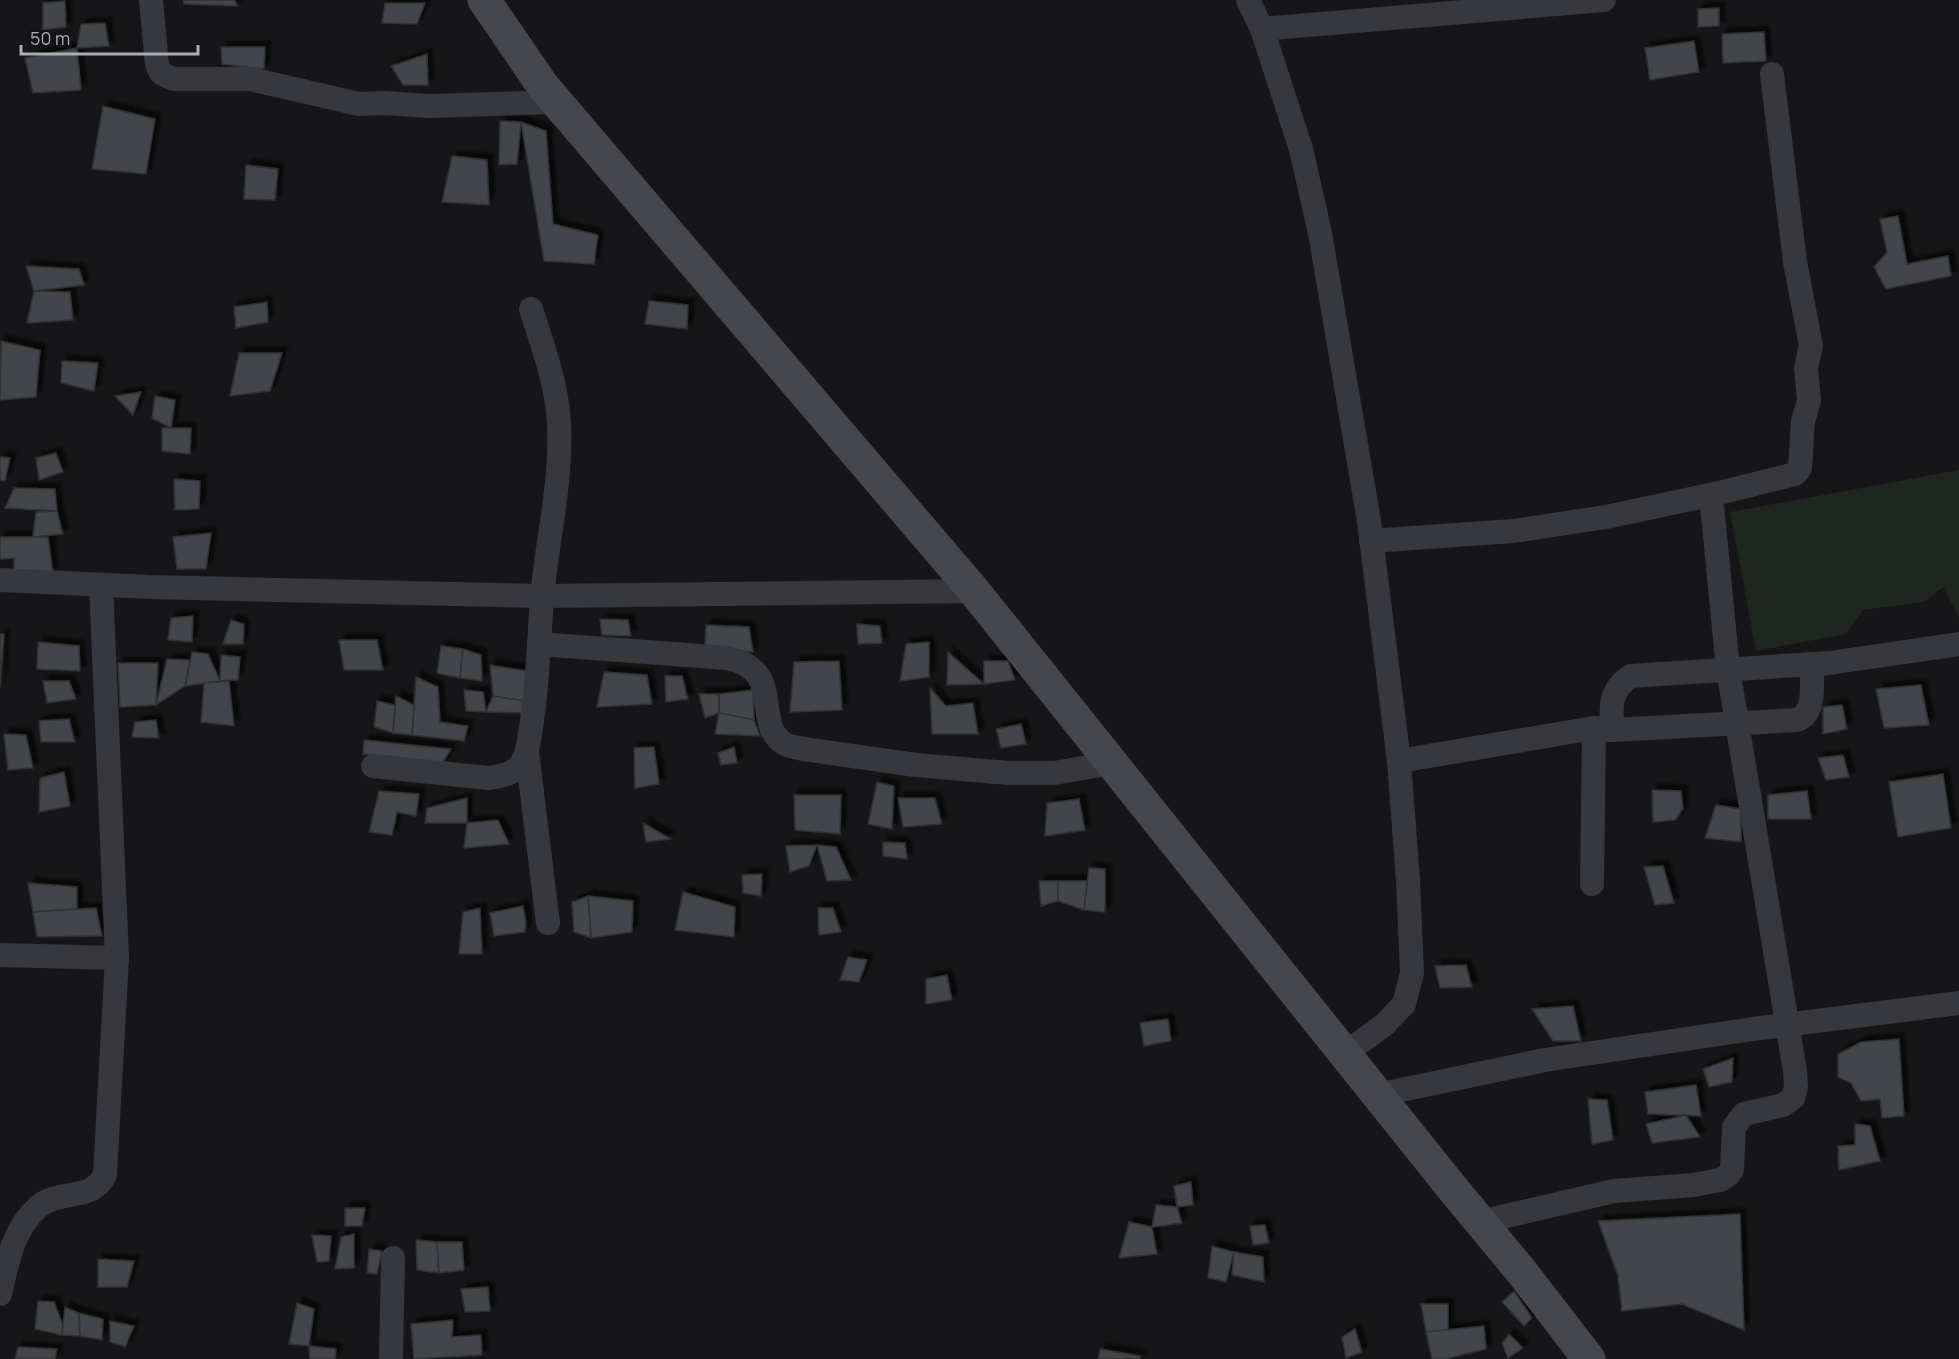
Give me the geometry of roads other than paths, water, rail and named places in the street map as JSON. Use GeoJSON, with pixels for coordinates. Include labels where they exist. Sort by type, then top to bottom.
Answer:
{"type":"FeatureCollection","features":[{"type":"Feature","properties":{"kind":"main road"},"geometry":{"type":"LineString","coordinates":[[484,0],[543,86],[974,591],[1589,1359]]}},
{"type":"Feature","properties":{"kind":"street"},"geometry":{"type":"LineString","coordinates":[[151,0],[158,65],[161,73],[173,79],[250,79],[359,104],[429,106],[557,102]]}},
{"type":"Feature","properties":{"kind":"street"},"geometry":{"type":"LineString","coordinates":[[1248,0],[1262,29],[1301,149],[1320,232],[1371,541],[1399,762],[1412,973],[1404,1004],[1384,1025],[1344,1054]]}},
{"type":"Feature","properties":{"kind":"street"},"geometry":{"type":"LineString","coordinates":[[1262,29],[1604,0]]}},
{"type":"Feature","properties":{"kind":"street"},"geometry":{"type":"LineString","coordinates":[[1371,541],[1513,531],[1606,517],[1711,495],[1795,474],[1800,468],[1803,421],[1809,401],[1806,368],[1811,346],[1795,262],[1772,74]]}},
{"type":"Feature","properties":{"kind":"street"},"geometry":{"type":"LineString","coordinates":[[531,309],[555,385],[559,426],[556,485],[542,596],[536,691],[527,752],[548,923]]}},
{"type":"Feature","properties":{"kind":"street"},"geometry":{"type":"LineString","coordinates":[[1480,1222],[1614,1191],[1694,1185],[1720,1180],[1732,1169],[1734,1127],[1738,1120],[1744,1114],[1783,1105],[1793,1098],[1796,1087],[1787,1025],[1728,669],[1711,495]]}},
{"type":"Feature","properties":{"kind":"street"},"geometry":{"type":"LineString","coordinates":[[0,580],[101,585],[542,596],[974,591]]}},
{"type":"Feature","properties":{"kind":"street"},"geometry":{"type":"LineString","coordinates":[[0,1294],[18,1229],[28,1217],[40,1205],[54,1198],[93,1189],[102,1182],[105,1174],[117,958],[101,585]]}},
{"type":"Feature","properties":{"kind":"street"},"geometry":{"type":"LineString","coordinates":[[539,644],[742,661],[759,676],[772,730],[786,745],[803,749],[916,765],[1008,773],[1054,773],[1112,763]]}},
{"type":"Feature","properties":{"kind":"street"},"geometry":{"type":"LineString","coordinates":[[1592,884],[1603,729],[1620,683],[1631,676],[1829,663],[1959,644]]}},
{"type":"Feature","properties":{"kind":"street"},"geometry":{"type":"LineString","coordinates":[[1399,762],[1603,729],[1797,720],[1803,718],[1811,702],[1812,664]]}},
{"type":"Feature","properties":{"kind":"street"},"geometry":{"type":"LineString","coordinates":[[373,766],[488,778],[505,776],[515,770],[527,752]]}},
{"type":"Feature","properties":{"kind":"street"},"geometry":{"type":"LineString","coordinates":[[0,955],[117,958]]}},
{"type":"Feature","properties":{"kind":"street"},"geometry":{"type":"LineString","coordinates":[[1377,1095],[1545,1060],[1874,1012],[1959,1003]]}},
{"type":"Feature","properties":{"kind":"street"},"geometry":{"type":"LineString","coordinates":[[391,1359],[393,1258]]}}]}
